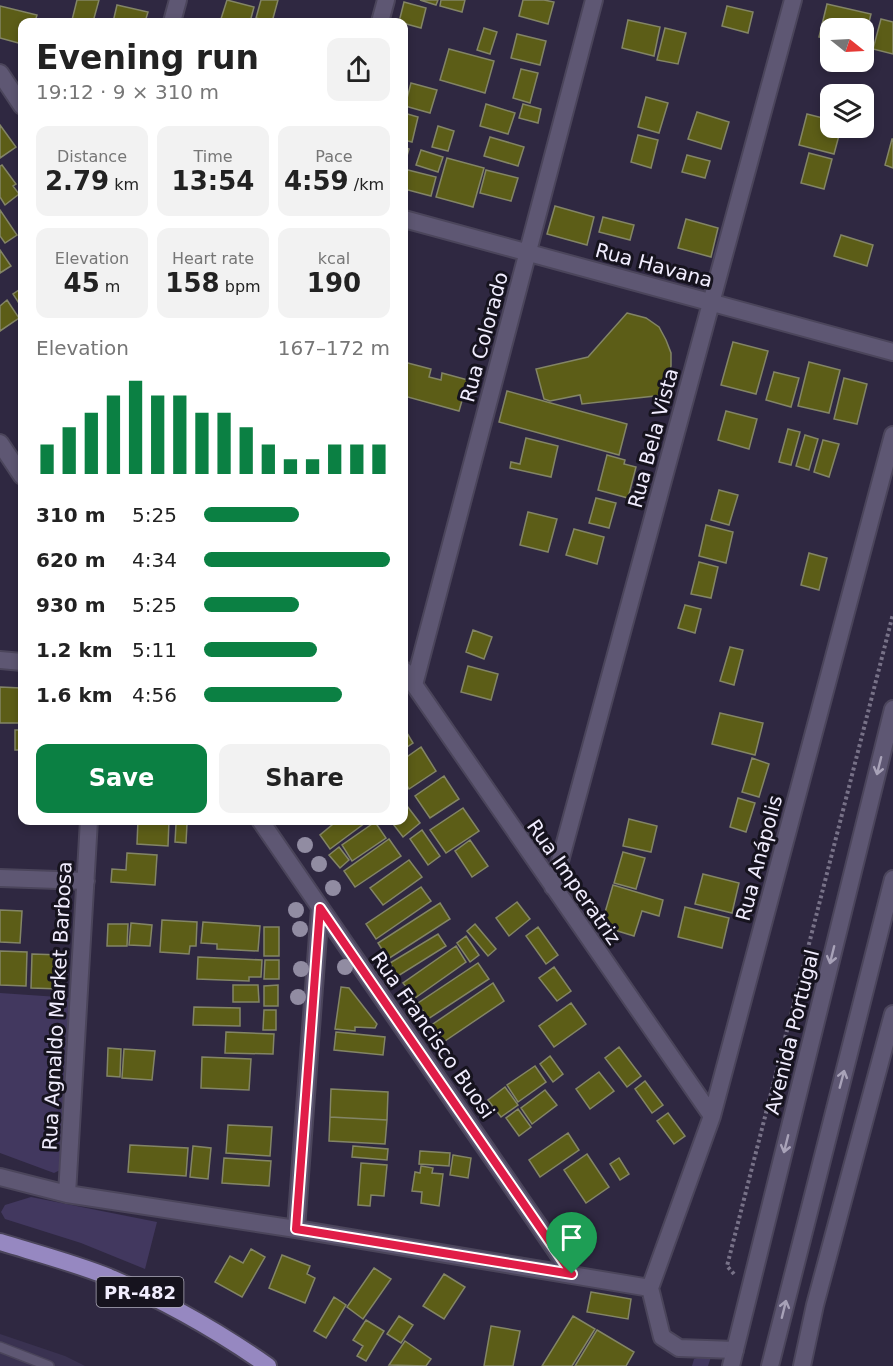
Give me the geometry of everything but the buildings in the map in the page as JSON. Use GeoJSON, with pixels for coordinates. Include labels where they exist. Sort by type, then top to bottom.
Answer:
{"type":"FeatureCollection","features":[{"type":"Feature","properties":{"kind":"main road","name":"PR-482"},"geometry":{"type":"LineString","coordinates":[[0,1242],[108,1277],[181,1312],[235,1343],[268,1366]]}},
{"type":"Feature","properties":{"kind":"street"},"geometry":{"type":"LineString","coordinates":[[173,18],[178,0]]}},
{"type":"Feature","properties":{"kind":"street"},"geometry":{"type":"LineString","coordinates":[[381,18],[386,0]]}},
{"type":"Feature","properties":{"kind":"street","name":"Rua Colorado"},"geometry":{"type":"LineString","coordinates":[[414,685],[594,0]]}},
{"type":"Feature","properties":{"kind":"street","name":"Rua Bela Vista"},"geometry":{"type":"LineString","coordinates":[[553,887],[794,0]]}},
{"type":"Feature","properties":{"kind":"street"},"geometry":{"type":"LineString","coordinates":[[0,74],[18,100]]}},
{"type":"Feature","properties":{"kind":"street","name":"Rua Havana"},"geometry":{"type":"LineString","coordinates":[[408,220],[893,352]]}},
{"type":"Feature","properties":{"kind":"street","name":"Rua Anápolis"},"geometry":{"type":"LineString","coordinates":[[650,1288],[712,1116],[893,435]]}},
{"type":"Feature","properties":{"kind":"street"},"geometry":{"type":"LineString","coordinates":[[0,443],[18,470]]}},
{"type":"Feature","properties":{"kind":"street"},"geometry":{"type":"LineString","coordinates":[[0,660],[18,662]]}},
{"type":"Feature","properties":{"kind":"street","name":"Rua Imperatriz"},"geometry":{"type":"LineString","coordinates":[[408,676],[712,1116]]}},
{"type":"Feature","properties":{"kind":"street","name":"Avenida Portugal"},"geometry":{"type":"LineString","coordinates":[[733,1358],[893,709]]}},
{"type":"Feature","properties":{"kind":"street","name":"Rua Agnaldo Market Barbosa"},"geometry":{"type":"LineString","coordinates":[[67,1194],[89,825]]}},
{"type":"Feature","properties":{"kind":"street","name":"Rua Francisco Buosi"},"geometry":{"type":"LineString","coordinates":[[263,825],[572,1274]]}},
{"type":"Feature","properties":{"kind":"street"},"geometry":{"type":"LineString","coordinates":[[0,878],[86,881]]}},
{"type":"Feature","properties":{"kind":"street"},"geometry":{"type":"LineString","coordinates":[[770,1366],[893,879]]}},
{"type":"Feature","properties":{"kind":"street"},"geometry":{"type":"LineString","coordinates":[[296,1229],[320,908]]}},
{"type":"Feature","properties":{"kind":"street"},"geometry":{"type":"LineString","coordinates":[[802,1366],[815,1305],[893,1014]]}},
{"type":"Feature","properties":{"kind":"street"},"geometry":{"type":"LineString","coordinates":[[0,1177],[67,1194],[296,1229],[650,1288],[662,1338],[679,1348],[733,1358]]}},
{"type":"Feature","properties":{"kind":"street"},"geometry":{"type":"LineString","coordinates":[[0,1191],[17,1182]]}},
{"type":"Feature","properties":{"kind":"lane"},"geometry":{"type":"LineString","coordinates":[[0,1347],[49,1366]]}},
{"type":"Feature","properties":{"kind":"path"},"geometry":{"type":"LineString","coordinates":[[749,1293],[727,1266],[893,614]]}},
{"type":"Feature","properties":{"kind":"shaded area"},"geometry":{"type":"Polygon","coordinates":[[[0,993],[73,998],[62,1169],[54,1173],[0,1153],[0,993]]]}},
{"type":"Feature","properties":{"kind":"shaded area"},"geometry":{"type":"Polygon","coordinates":[[[31,1197],[157,1222],[145,1269],[81,1243],[5,1219],[1,1212],[5,1205],[31,1197]]]}},
{"type":"Feature","properties":{"kind":"shaded area"},"geometry":{"type":"Polygon","coordinates":[[[0,1334],[65,1356],[85,1366],[0,1366],[0,1334]]]}},
{"type":"Feature","properties":{"kind":"shaded area"},"geometry":{"type":"Polygon","coordinates":[[[712,1354],[708,1366],[692,1366],[694,1359],[712,1354]]]}},
{"type":"Feature","properties":{"kind":"route"},"geometry":{"type":"LineString","coordinates":[[320,908],[370,981],[572,1274],[296,1229],[320,908]]}}]}
